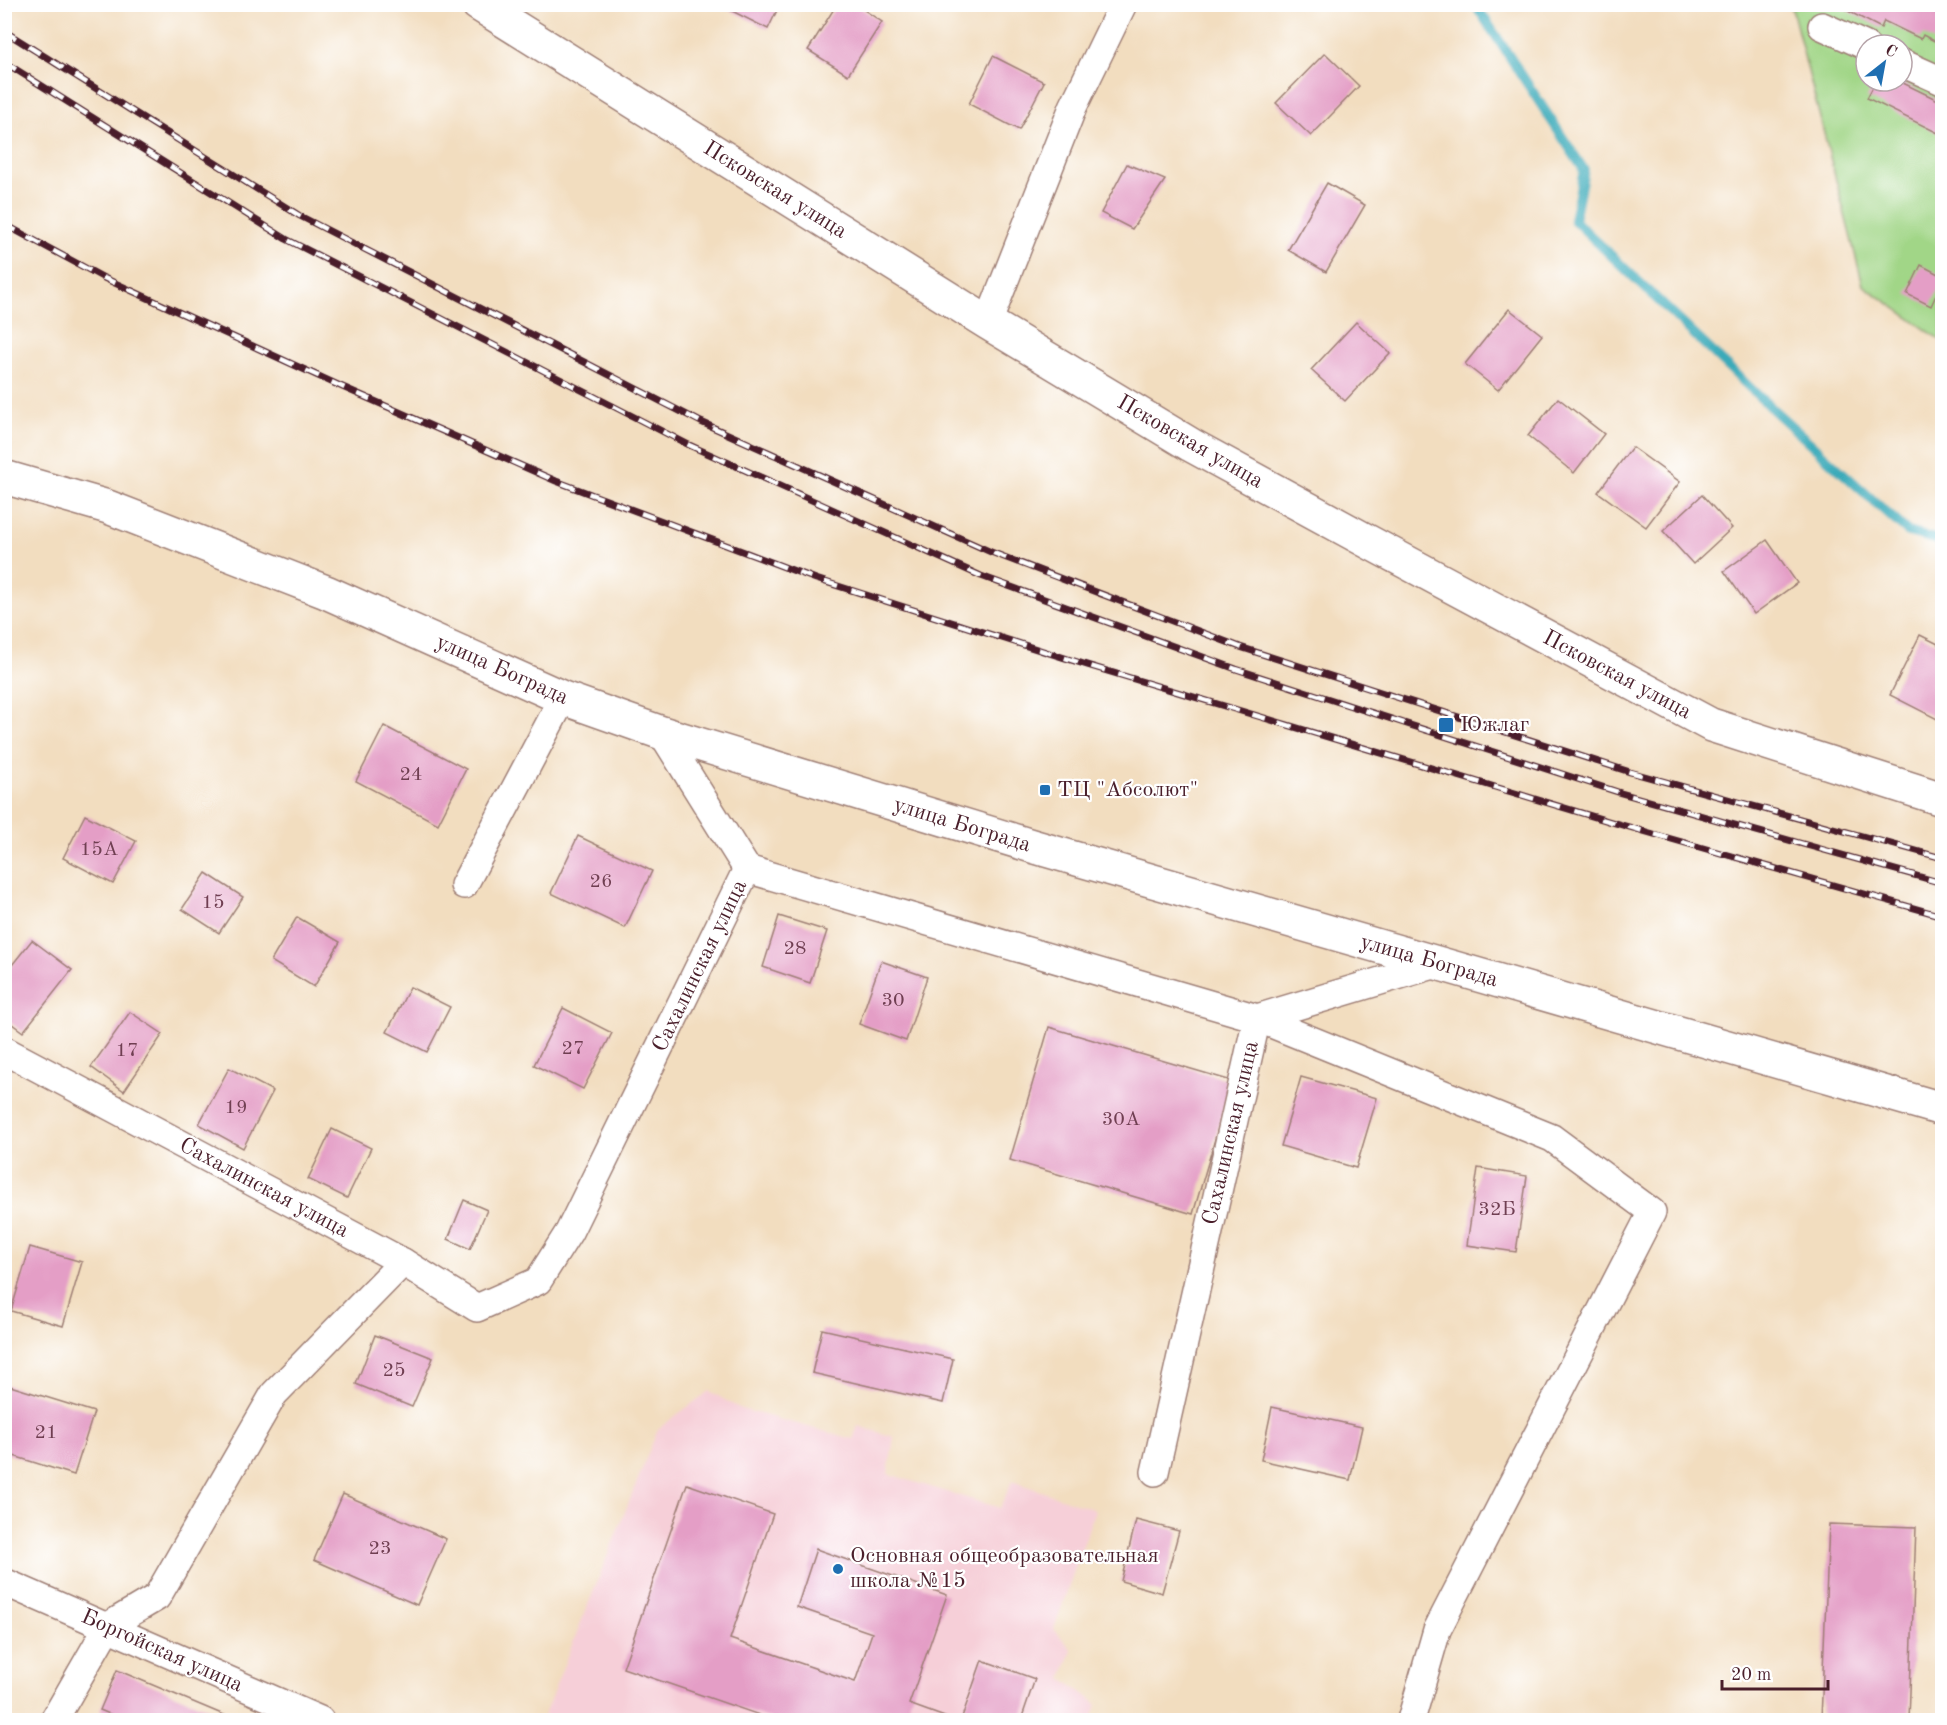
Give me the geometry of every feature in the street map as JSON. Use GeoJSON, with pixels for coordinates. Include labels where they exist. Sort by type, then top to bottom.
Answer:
{"type":"FeatureCollection","features":[{"type":"Feature","properties":{"kind":"main road","name":"Псковская улица"},"geometry":{"type":"LineString","coordinates":[[478,4],[988,323],[1191,445],[1377,547],[1711,726],[1942,799]]}},
{"type":"Feature","properties":{"kind":"main road","name":"улица Бограда"},"geometry":{"type":"LineString","coordinates":[[4,477],[108,507],[315,588],[563,698],[662,733],[1032,846],[1942,1109]]}},
{"type":"Feature","properties":{"kind":"street"},"geometry":{"type":"LineString","coordinates":[[988,323],[1073,108],[1123,4]]}},
{"type":"Feature","properties":{"kind":"street"},"geometry":{"type":"LineString","coordinates":[[1822,27],[1854,41]]}},
{"type":"Feature","properties":{"kind":"street"},"geometry":{"type":"LineString","coordinates":[[1914,68],[1942,81]]}},
{"type":"Feature","properties":{"kind":"street"},"geometry":{"type":"LineString","coordinates":[[464,885],[563,698]]}},
{"type":"Feature","properties":{"kind":"street"},"geometry":{"type":"LineString","coordinates":[[662,733],[747,869]]}},
{"type":"Feature","properties":{"kind":"street","name":"Сахалинская улица"},"geometry":{"type":"LineString","coordinates":[[4,1050],[403,1262],[477,1308],[538,1281],[569,1232],[747,869],[1257,1018],[1155,1472]]}},
{"type":"Feature","properties":{"kind":"street"},"geometry":{"type":"LineString","coordinates":[[1257,1018],[1437,964]]}},
{"type":"Feature","properties":{"kind":"street"},"geometry":{"type":"LineString","coordinates":[[1257,1018],[1552,1138],[1652,1212],[1437,1630],[1411,1720]]}},
{"type":"Feature","properties":{"kind":"street"},"geometry":{"type":"LineString","coordinates":[[54,1720],[108,1626],[157,1597],[274,1394],[403,1262]]}},
{"type":"Feature","properties":{"kind":"street","name":"Боргойская улица"},"geometry":{"type":"LineString","coordinates":[[4,1582],[320,1720]]}},
{"type":"Feature","properties":{"kind":"shaded area","name":"Основная общеобразовательная школа №15"},"geometry":{"type":"Polygon","coordinates":[[[709,1391],[741,1409],[853,1439],[858,1426],[894,1437],[888,1474],[1000,1508],[1012,1481],[1095,1510],[1054,1629],[1072,1650],[1062,1678],[1097,1704],[1092,1720],[542,1720],[658,1429],[709,1391]]]}},
{"type":"Feature","properties":{"kind":"green space"},"geometry":{"type":"Polygon","coordinates":[[[1791,5],[1942,5],[1942,341],[1863,285],[1791,5]]]}},
{"type":"Feature","properties":{"kind":"building"},"geometry":{"type":"Polygon","coordinates":[[[718,4],[780,4],[768,29],[718,4]]]}},
{"type":"Feature","properties":{"kind":"building"},"geometry":{"type":"Polygon","coordinates":[[[837,4],[855,4],[882,22],[848,75],[808,50],[837,4]]]}},
{"type":"Feature","properties":{"kind":"building"},"geometry":{"type":"Polygon","coordinates":[[[1844,5],[1930,5],[1937,8],[1934,12],[1942,16],[1942,45],[1923,35],[1921,39],[1914,36],[1914,33],[1909,33],[1884,21],[1881,28],[1842,8],[1844,5]]]}},
{"type":"Feature","properties":{"kind":"building"},"geometry":{"type":"Polygon","coordinates":[[[1325,53],[1359,86],[1311,136],[1276,103],[1325,53]]]}},
{"type":"Feature","properties":{"kind":"building"},"geometry":{"type":"Polygon","coordinates":[[[993,56],[1044,82],[1019,130],[969,104],[993,56]]]}},
{"type":"Feature","properties":{"kind":"building"},"geometry":{"type":"Polygon","coordinates":[[[1914,88],[1942,102],[1942,124],[1938,133],[1867,98],[1870,93],[1914,93],[1914,88]]]}},
{"type":"Feature","properties":{"kind":"building"},"geometry":{"type":"Polygon","coordinates":[[[1127,164],[1165,180],[1132,229],[1101,213],[1127,164]]]}},
{"type":"Feature","properties":{"kind":"building"},"geometry":{"type":"Polygon","coordinates":[[[1327,183],[1365,205],[1326,272],[1288,250],[1327,183]]]}},
{"type":"Feature","properties":{"kind":"building"},"geometry":{"type":"Polygon","coordinates":[[[1921,265],[1942,276],[1942,282],[1931,306],[1907,294],[1921,265]]]}},
{"type":"Feature","properties":{"kind":"building"},"geometry":{"type":"Polygon","coordinates":[[[1509,309],[1542,335],[1498,390],[1465,364],[1509,309]]]}},
{"type":"Feature","properties":{"kind":"building"},"geometry":{"type":"Polygon","coordinates":[[[1356,322],[1390,353],[1345,401],[1311,370],[1356,322]]]}},
{"type":"Feature","properties":{"kind":"building"},"geometry":{"type":"Polygon","coordinates":[[[1558,398],[1604,434],[1574,473],[1528,436],[1558,398]]]}},
{"type":"Feature","properties":{"kind":"building"},"geometry":{"type":"Polygon","coordinates":[[[1632,447],[1680,482],[1646,527],[1598,492],[1632,447]]]}},
{"type":"Feature","properties":{"kind":"building"},"geometry":{"type":"Polygon","coordinates":[[[1702,495],[1732,528],[1693,564],[1663,531],[1702,495]]]}},
{"type":"Feature","properties":{"kind":"building"},"geometry":{"type":"Polygon","coordinates":[[[1767,540],[1797,583],[1754,614],[1724,571],[1767,540]]]}},
{"type":"Feature","properties":{"kind":"building"},"geometry":{"type":"Polygon","coordinates":[[[1920,635],[1942,646],[1941,721],[1890,695],[1920,635]]]}},
{"type":"Feature","properties":{"kind":"building"},"geometry":{"type":"Polygon","coordinates":[[[384,726],[466,769],[438,824],[356,781],[384,726]]]}},
{"type":"Feature","properties":{"kind":"building"},"geometry":{"type":"Polygon","coordinates":[[[85,815],[136,841],[113,884],[63,858],[85,815]]]}},
{"type":"Feature","properties":{"kind":"building"},"geometry":{"type":"Polygon","coordinates":[[[578,836],[652,871],[625,928],[551,893],[578,836]]]}},
{"type":"Feature","properties":{"kind":"building"},"geometry":{"type":"Polygon","coordinates":[[[206,873],[243,897],[219,933],[182,909],[206,873]]]}},
{"type":"Feature","properties":{"kind":"building"},"geometry":{"type":"Polygon","coordinates":[[[779,916],[827,931],[810,983],[763,967],[779,916]]]}},
{"type":"Feature","properties":{"kind":"building"},"geometry":{"type":"Polygon","coordinates":[[[297,917],[340,942],[314,987],[271,961],[297,917]]]}},
{"type":"Feature","properties":{"kind":"building"},"geometry":{"type":"Polygon","coordinates":[[[32,940],[72,970],[23,1032],[4,1018],[4,975],[32,940]]]}},
{"type":"Feature","properties":{"kind":"building"},"geometry":{"type":"Polygon","coordinates":[[[881,961],[927,977],[906,1041],[859,1024],[881,961]]]}},
{"type":"Feature","properties":{"kind":"building"},"geometry":{"type":"Polygon","coordinates":[[[410,987],[450,1007],[427,1052],[387,1032],[410,987]]]}},
{"type":"Feature","properties":{"kind":"building"},"geometry":{"type":"Polygon","coordinates":[[[563,1008],[612,1033],[583,1089],[534,1065],[563,1008]]]}},
{"type":"Feature","properties":{"kind":"building"},"geometry":{"type":"Polygon","coordinates":[[[130,1012],[163,1034],[124,1091],[91,1067],[130,1012]]]}},
{"type":"Feature","properties":{"kind":"building"},"geometry":{"type":"Polygon","coordinates":[[[1049,1027],[1232,1081],[1193,1214],[1010,1160],[1049,1027]]]}},
{"type":"Feature","properties":{"kind":"building"},"geometry":{"type":"Polygon","coordinates":[[[229,1068],[273,1091],[243,1148],[199,1124],[229,1068]]]}},
{"type":"Feature","properties":{"kind":"building"},"geometry":{"type":"Polygon","coordinates":[[[1301,1077],[1377,1098],[1356,1168],[1281,1146],[1301,1077]]]}},
{"type":"Feature","properties":{"kind":"building"},"geometry":{"type":"Polygon","coordinates":[[[332,1129],[371,1148],[347,1198],[308,1179],[332,1129]]]}},
{"type":"Feature","properties":{"kind":"building"},"geometry":{"type":"Polygon","coordinates":[[[1478,1168],[1527,1176],[1516,1252],[1467,1245],[1478,1168]]]}},
{"type":"Feature","properties":{"kind":"building"},"geometry":{"type":"Polygon","coordinates":[[[464,1200],[487,1210],[470,1249],[448,1239],[464,1200]]]}},
{"type":"Feature","properties":{"kind":"building"},"geometry":{"type":"Polygon","coordinates":[[[30,1247],[82,1262],[63,1326],[11,1311],[30,1247]]]}},
{"type":"Feature","properties":{"kind":"building"},"geometry":{"type":"Polygon","coordinates":[[[822,1329],[953,1359],[943,1403],[812,1373],[822,1329]]]}},
{"type":"Feature","properties":{"kind":"building"},"geometry":{"type":"Polygon","coordinates":[[[375,1335],[433,1358],[412,1407],[356,1384],[375,1335]]]}},
{"type":"Feature","properties":{"kind":"building"},"geometry":{"type":"Polygon","coordinates":[[[7,1385],[94,1412],[74,1475],[4,1453],[4,1392],[7,1385]]]}},
{"type":"Feature","properties":{"kind":"building"},"geometry":{"type":"Polygon","coordinates":[[[1272,1407],[1362,1427],[1350,1480],[1261,1460],[1272,1407]]]}},
{"type":"Feature","properties":{"kind":"building"},"geometry":{"type":"Polygon","coordinates":[[[687,1484],[773,1514],[730,1639],[855,1682],[872,1633],[797,1607],[816,1549],[947,1595],[909,1704],[953,1720],[774,1720],[623,1668],[687,1484]]]}},
{"type":"Feature","properties":{"kind":"building"},"geometry":{"type":"Polygon","coordinates":[[[343,1494],[446,1539],[417,1605],[314,1560],[343,1494]]]}},
{"type":"Feature","properties":{"kind":"building"},"geometry":{"type":"Polygon","coordinates":[[[1136,1520],[1179,1531],[1162,1593],[1121,1581],[1136,1520]]]}},
{"type":"Feature","properties":{"kind":"building"},"geometry":{"type":"Polygon","coordinates":[[[1829,1524],[1916,1527],[1909,1720],[1821,1720],[1829,1524]]]}},
{"type":"Feature","properties":{"kind":"building"},"geometry":{"type":"Polygon","coordinates":[[[982,1660],[1035,1679],[1021,1720],[961,1720],[982,1660]]]}},
{"type":"Feature","properties":{"kind":"building"},"geometry":{"type":"Polygon","coordinates":[[[117,1670],[236,1720],[124,1720],[100,1710],[117,1670]]]}},
{"type":"Feature","properties":{"kind":"waterway"},"geometry":{"type":"LineString","coordinates":[[1475,4],[1584,170],[1574,220],[1767,404],[1908,532],[1942,541]]}},
{"type":"Feature","properties":{"kind":"railway"},"geometry":{"type":"LineString","coordinates":[[4,31],[300,216],[701,422],[991,552],[1240,647],[1630,772],[1942,858]]}},
{"type":"Feature","properties":{"kind":"railway"},"geometry":{"type":"LineString","coordinates":[[4,62],[286,239],[689,445],[981,576],[1236,669],[1621,793],[1942,883]]}},
{"type":"Feature","properties":{"kind":"railway"},"geometry":{"type":"LineString","coordinates":[[4,224],[104,278],[556,481],[816,579],[1087,665],[1615,823],[1942,916]]}},
{"type":"Feature","properties":{"kind":"place","name":"Южлаг"},"geometry":{"type":"Point","coordinates":[1446,725]}},
{"type":"Feature","properties":{"kind":"place","name":"ТЦ \"Абсолют\""},"geometry":{"type":"Point","coordinates":[1045,790]}},
{"type":"Feature","properties":{"kind":"place","name":"Основная общеобразовательная школа №15"},"geometry":{"type":"Point","coordinates":[838,1569]}}]}
